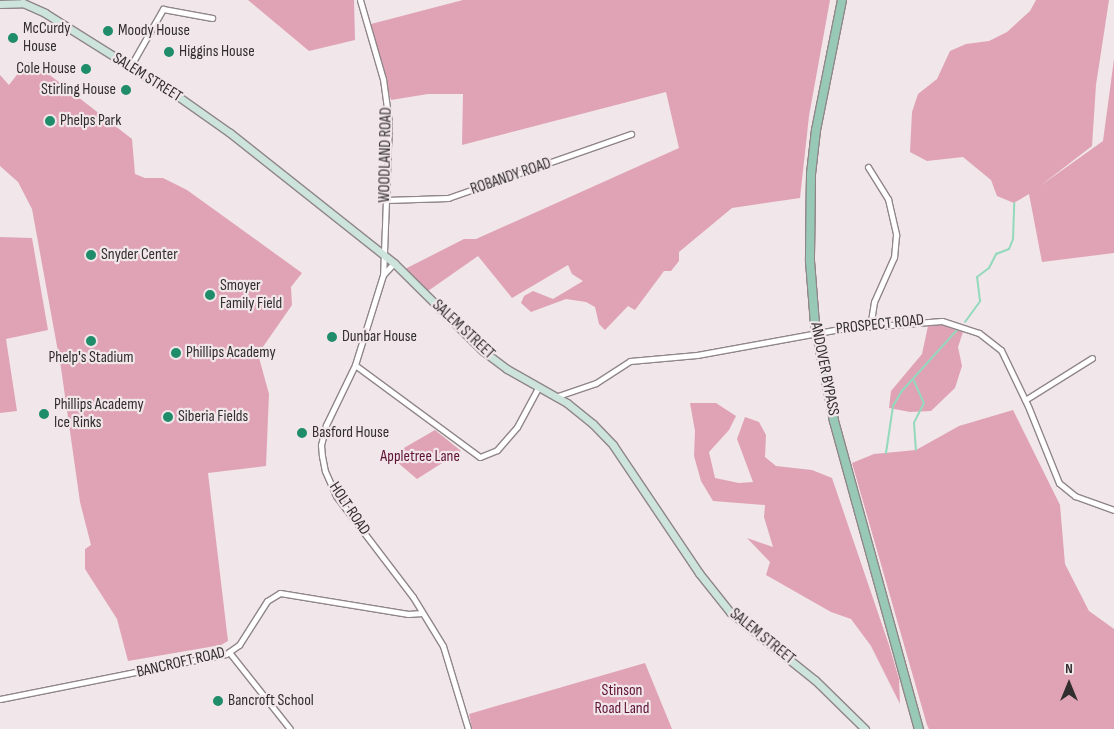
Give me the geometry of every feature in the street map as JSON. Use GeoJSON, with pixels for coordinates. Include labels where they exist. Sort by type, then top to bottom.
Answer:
{"type":"FeatureCollection","features":[{"type":"Feature","properties":{"kind":"main road","name":"ANDOVER BYPASS"},"geometry":{"type":"LineString","coordinates":[[842,0],[816,130],[811,174],[810,261],[817,333],[834,422],[919,729]]}},
{"type":"Feature","properties":{"kind":"street","name":"WOODLAND ROAD"},"geometry":{"type":"LineString","coordinates":[[360,0],[383,79],[388,110],[384,254]]}},
{"type":"Feature","properties":{"kind":"street","name":"SALEM STREET"},"geometry":{"type":"LineString","coordinates":[[0,4],[25,1],[230,133],[384,254],[484,351],[593,424],[613,445],[698,573],[730,612],[815,680],[865,729]]}},
{"type":"Feature","properties":{"kind":"street"},"geometry":{"type":"LineString","coordinates":[[130,67],[163,9],[212,18]]}},
{"type":"Feature","properties":{"kind":"street","name":"ROBANDY ROAD"},"geometry":{"type":"LineString","coordinates":[[386,200],[448,198],[631,134]]}},
{"type":"Feature","properties":{"kind":"street"},"geometry":{"type":"LineString","coordinates":[[868,167],[888,199],[896,235],[894,257],[874,302],[870,326]]}},
{"type":"Feature","properties":{"kind":"street","name":"HOLT ROAD"},"geometry":{"type":"LineString","coordinates":[[384,254],[383,276],[355,365],[322,438],[325,471],[342,505],[422,613],[443,646],[453,671],[468,729]]}},
{"type":"Feature","properties":{"kind":"street","name":"HOLT ROAD"},"geometry":{"type":"LineString","coordinates":[[383,276],[394,263]]}},
{"type":"Feature","properties":{"kind":"street","name":"PROSPECT ROAD"},"geometry":{"type":"LineString","coordinates":[[555,397],[596,383],[630,361],[697,355],[817,333],[937,320],[979,334],[1001,350],[1062,486],[1075,496],[1114,510]]}},
{"type":"Feature","properties":{"kind":"street"},"geometry":{"type":"LineString","coordinates":[[1025,400],[1092,358]]}},
{"type":"Feature","properties":{"kind":"street"},"geometry":{"type":"LineString","coordinates":[[355,365],[480,457],[497,450],[517,427],[538,388]]}},
{"type":"Feature","properties":{"kind":"street","name":"BANCROFT ROAD"},"geometry":{"type":"LineString","coordinates":[[0,700],[229,652],[246,636],[267,600],[280,593],[408,614],[422,613]]}},
{"type":"Feature","properties":{"kind":"street"},"geometry":{"type":"LineString","coordinates":[[229,652],[290,729]]}},
{"type":"Feature","properties":{"kind":"green space"},"geometry":{"type":"Polygon","coordinates":[[[248,0],[354,0],[355,40],[309,51],[248,0]]]}},
{"type":"Feature","properties":{"kind":"green space"},"geometry":{"type":"Polygon","coordinates":[[[463,0],[830,0],[809,116],[800,198],[732,208],[679,252],[679,261],[671,271],[664,271],[635,310],[628,306],[605,330],[599,324],[595,307],[586,302],[566,299],[531,312],[521,303],[524,296],[533,291],[553,299],[583,281],[572,274],[568,265],[512,298],[478,256],[428,291],[405,269],[464,239],[476,239],[679,148],[666,92],[462,145],[463,94],[428,94],[391,100],[371,24],[463,0]]]}},
{"type":"Feature","properties":{"kind":"green space"},"geometry":{"type":"Polygon","coordinates":[[[1036,0],[1109,0],[1096,85],[1092,146],[1040,186],[1103,141],[1114,59],[1114,253],[1042,262],[1029,194],[1014,203],[997,196],[991,180],[963,157],[927,161],[910,152],[912,112],[918,94],[937,79],[950,51],[966,44],[989,41],[1007,32],[1030,11],[1036,0]]]}},
{"type":"Feature","properties":{"kind":"green space","name":"Siberia Fields"},"geometry":{"type":"Polygon","coordinates":[[[33,62],[132,139],[135,174],[145,178],[163,178],[187,190],[302,273],[291,287],[292,305],[258,354],[269,394],[266,466],[208,473],[228,641],[221,645],[128,661],[117,619],[85,569],[85,549],[91,545],[80,502],[61,368],[32,209],[18,182],[0,166],[0,75],[9,85],[26,63],[33,62]]]}},
{"type":"Feature","properties":{"kind":"green space"},"geometry":{"type":"Polygon","coordinates":[[[0,237],[32,238],[48,330],[6,339],[17,411],[0,413],[0,237]]]}},
{"type":"Feature","properties":{"kind":"green space"},"geometry":{"type":"Polygon","coordinates":[[[939,324],[963,332],[958,347],[962,366],[955,388],[931,411],[910,412],[889,408],[891,391],[922,354],[928,326],[939,324]]]}},
{"type":"Feature","properties":{"kind":"green space"},"geometry":{"type":"Polygon","coordinates":[[[690,403],[716,403],[736,416],[729,430],[709,452],[715,478],[739,483],[753,482],[737,439],[745,417],[759,422],[766,435],[765,457],[776,466],[812,470],[832,478],[889,645],[899,679],[900,704],[871,646],[851,619],[831,612],[766,575],[770,562],[747,538],[773,547],[764,517],[765,505],[713,501],[701,481],[694,456],[695,431],[690,403]]]}},
{"type":"Feature","properties":{"kind":"green space"},"geometry":{"type":"Polygon","coordinates":[[[1013,410],[1060,505],[1065,564],[1089,611],[1114,629],[1114,729],[929,729],[927,725],[852,463],[874,454],[916,450],[959,426],[1013,410]]]}},
{"type":"Feature","properties":{"kind":"green space","name":"Appletree Lane"},"geometry":{"type":"Polygon","coordinates":[[[435,430],[461,451],[417,479],[390,456],[435,430]]]}},
{"type":"Feature","properties":{"kind":"green space","name":"Stinson Road Land"},"geometry":{"type":"Polygon","coordinates":[[[645,663],[672,729],[472,729],[469,714],[645,663]]]}},
{"type":"Feature","properties":{"kind":"waterway"},"geometry":{"type":"LineString","coordinates":[[965,322],[980,301],[977,277],[989,268],[996,254],[1009,249],[1013,239],[1014,203]]}},
{"type":"Feature","properties":{"kind":"waterway"},"geometry":{"type":"LineString","coordinates":[[886,453],[893,406],[901,392],[957,330]]}},
{"type":"Feature","properties":{"kind":"waterway"},"geometry":{"type":"LineString","coordinates":[[914,381],[924,403],[914,423],[916,450]]}},
{"type":"Feature","properties":{"kind":"place","name":"Moody House"},"geometry":{"type":"Point","coordinates":[108,31]}},
{"type":"Feature","properties":{"kind":"place","name":"McCurdy House"},"geometry":{"type":"Point","coordinates":[13,38]}},
{"type":"Feature","properties":{"kind":"place","name":"Higgins House"},"geometry":{"type":"Point","coordinates":[169,52]}},
{"type":"Feature","properties":{"kind":"place","name":"Cole House"},"geometry":{"type":"Point","coordinates":[86,69]}},
{"type":"Feature","properties":{"kind":"place","name":"Stirling House"},"geometry":{"type":"Point","coordinates":[126,90]}},
{"type":"Feature","properties":{"kind":"place","name":"Phelps Park"},"geometry":{"type":"Point","coordinates":[50,121]}},
{"type":"Feature","properties":{"kind":"place","name":"Snyder Center"},"geometry":{"type":"Point","coordinates":[91,255]}},
{"type":"Feature","properties":{"kind":"place","name":"Smoyer Family Field"},"geometry":{"type":"Point","coordinates":[210,295]}},
{"type":"Feature","properties":{"kind":"place","name":"Dunbar House"},"geometry":{"type":"Point","coordinates":[332,337]}},
{"type":"Feature","properties":{"kind":"place","name":"Phelp's Stadium"},"geometry":{"type":"Point","coordinates":[91,341]}},
{"type":"Feature","properties":{"kind":"place","name":"Phillips Academy"},"geometry":{"type":"Point","coordinates":[176,353]}},
{"type":"Feature","properties":{"kind":"place","name":"Phillips Academy Ice Rinks"},"geometry":{"type":"Point","coordinates":[44,414]}},
{"type":"Feature","properties":{"kind":"place","name":"Siberia Fields"},"geometry":{"type":"Point","coordinates":[168,417]}},
{"type":"Feature","properties":{"kind":"place","name":"Basford House"},"geometry":{"type":"Point","coordinates":[302,433]}},
{"type":"Feature","properties":{"kind":"place","name":"Bancroft School"},"geometry":{"type":"Point","coordinates":[218,701]}}]}
